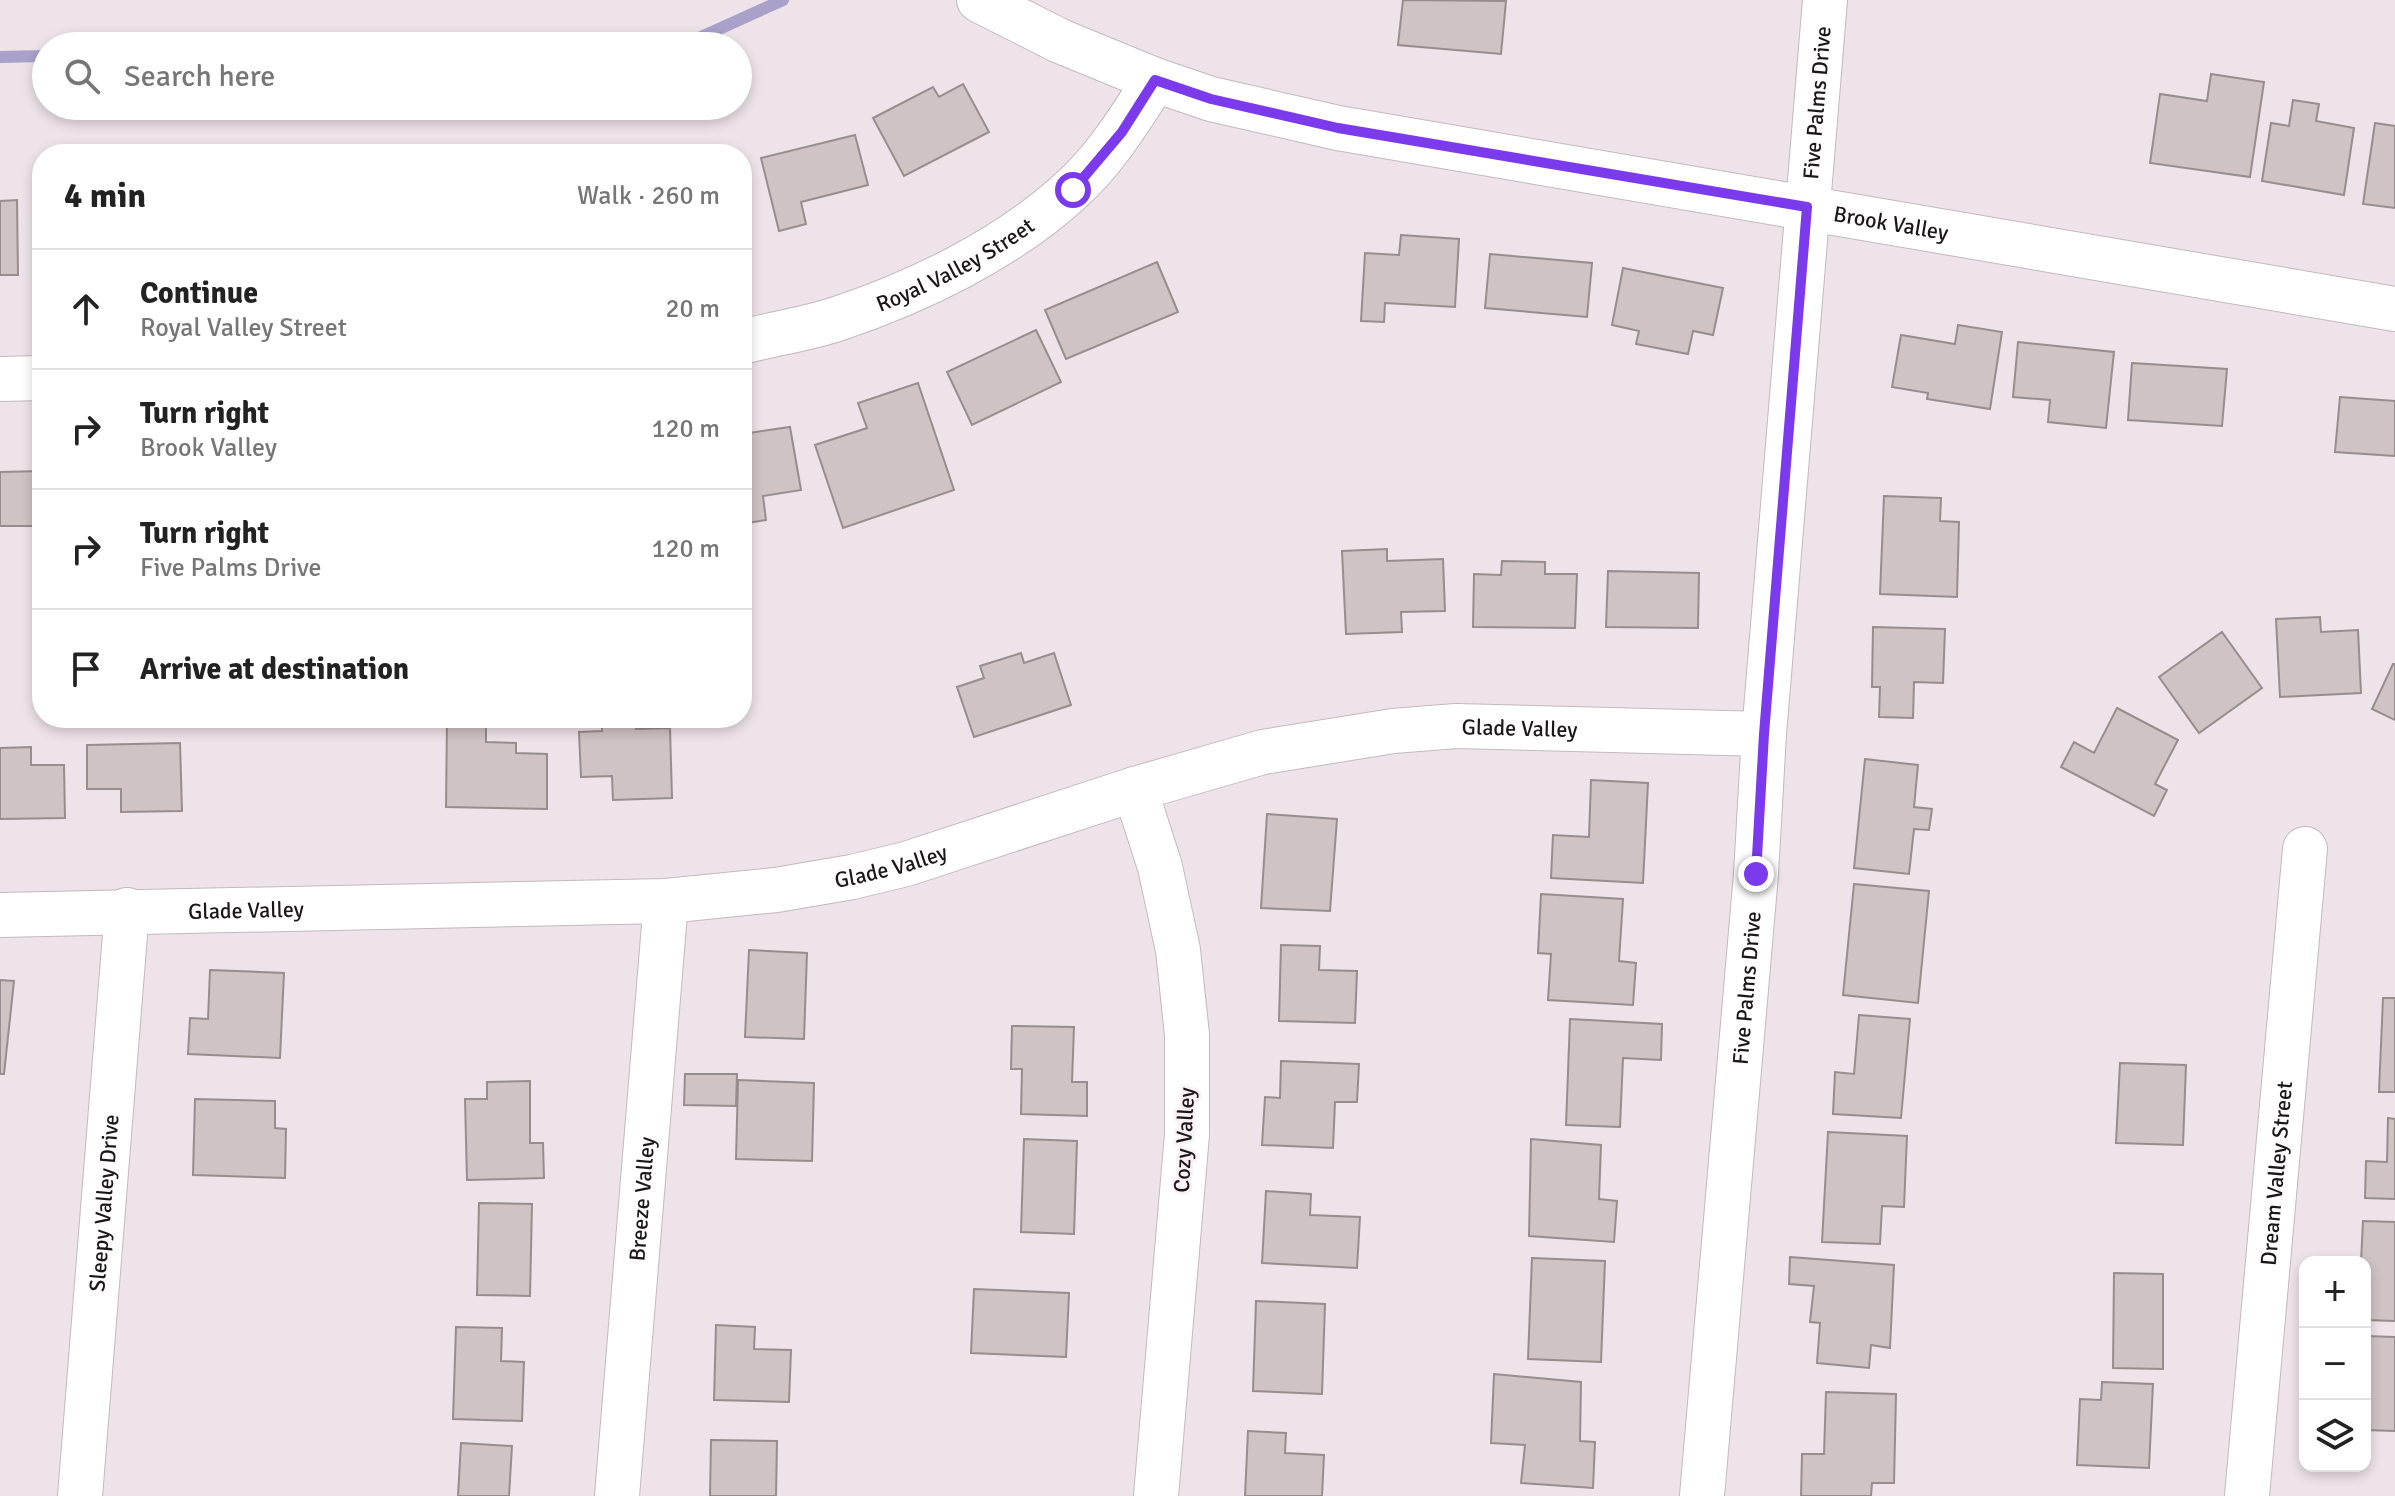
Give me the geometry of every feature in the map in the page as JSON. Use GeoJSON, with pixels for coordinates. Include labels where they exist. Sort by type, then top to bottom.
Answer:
{"type":"FeatureCollection","features":[{"type":"Feature","properties":{"kind":"street","name":"Brook Valley"},"geometry":{"type":"LineString","coordinates":[[979,0],[1060,41],[1155,80],[1211,99],[1338,128],[2395,309]]}},
{"type":"Feature","properties":{"kind":"street","name":"Five Palms Drive"},"geometry":{"type":"LineString","coordinates":[[1702,1496],[1756,874],[1764,734],[1825,0]]}},
{"type":"Feature","properties":{"kind":"street","name":"Royal Valley Street"},"geometry":{"type":"LineString","coordinates":[[752,340],[835,319],[927,283],[1026,229],[1083,178],[1122,132],[1155,80]]}},
{"type":"Feature","properties":{"kind":"street"},"geometry":{"type":"LineString","coordinates":[[0,379],[32,378]]}},
{"type":"Feature","properties":{"kind":"street","name":"Glade Valley"},"geometry":{"type":"LineString","coordinates":[[0,915],[666,901],[776,890],[906,864],[1135,789],[1263,752],[1393,731],[1456,726],[1764,734]]}},
{"type":"Feature","properties":{"kind":"street","name":"Cozy Valley"},"geometry":{"type":"LineString","coordinates":[[1135,789],[1160,867],[1169,907],[1178,950],[1187,1035],[1187,1134],[1156,1496]]}},
{"type":"Feature","properties":{"kind":"street","name":"Dream Valley Street"},"geometry":{"type":"LineString","coordinates":[[2247,1496],[2305,849]]}},
{"type":"Feature","properties":{"kind":"street","name":"Breeze Valley"},"geometry":{"type":"LineString","coordinates":[[617,1496],[666,901]]}},
{"type":"Feature","properties":{"kind":"street","name":"Sleepy Valley Drive"},"geometry":{"type":"LineString","coordinates":[[80,1496],[127,910]]}},
{"type":"Feature","properties":{"kind":"building"},"geometry":{"type":"Polygon","coordinates":[[[1403,0],[1506,1],[1501,54],[1398,45],[1403,0]]]}},
{"type":"Feature","properties":{"kind":"building"},"geometry":{"type":"Polygon","coordinates":[[[2211,74],[2264,82],[2250,177],[2150,163],[2160,94],[2207,101],[2211,74]]]}},
{"type":"Feature","properties":{"kind":"building"},"geometry":{"type":"Polygon","coordinates":[[[963,84],[989,132],[904,176],[873,118],[933,87],[939,97],[963,84]]]}},
{"type":"Feature","properties":{"kind":"building"},"geometry":{"type":"Polygon","coordinates":[[[2293,100],[2319,104],[2316,121],[2354,128],[2344,195],[2262,181],[2271,123],[2289,126],[2293,100]]]}},
{"type":"Feature","properties":{"kind":"building"},"geometry":{"type":"Polygon","coordinates":[[[2375,123],[2395,126],[2395,208],[2363,204],[2375,123]]]}},
{"type":"Feature","properties":{"kind":"building"},"geometry":{"type":"Polygon","coordinates":[[[855,135],[868,185],[801,202],[806,224],[779,231],[761,158],[855,135]]]}},
{"type":"Feature","properties":{"kind":"building"},"geometry":{"type":"Polygon","coordinates":[[[17,200],[18,275],[0,275],[0,201],[17,200]]]}},
{"type":"Feature","properties":{"kind":"building"},"geometry":{"type":"Polygon","coordinates":[[[1401,235],[1459,239],[1455,307],[1385,303],[1384,322],[1361,321],[1365,253],[1399,255],[1401,235]]]}},
{"type":"Feature","properties":{"kind":"building"},"geometry":{"type":"Polygon","coordinates":[[[1490,254],[1592,263],[1587,317],[1485,308],[1490,254]]]}},
{"type":"Feature","properties":{"kind":"building"},"geometry":{"type":"Polygon","coordinates":[[[1157,262],[1178,312],[1066,359],[1045,310],[1157,262]]]}},
{"type":"Feature","properties":{"kind":"building"},"geometry":{"type":"Polygon","coordinates":[[[1623,268],[1723,288],[1713,335],[1693,331],[1688,354],[1636,344],[1639,331],[1612,325],[1623,268]]]}},
{"type":"Feature","properties":{"kind":"building"},"geometry":{"type":"Polygon","coordinates":[[[1958,325],[2002,332],[1990,409],[1927,399],[1928,393],[1892,387],[1901,335],[1955,344],[1958,325]]]}},
{"type":"Feature","properties":{"kind":"building"},"geometry":{"type":"Polygon","coordinates":[[[1036,330],[1061,382],[972,425],[947,372],[1036,330]]]}},
{"type":"Feature","properties":{"kind":"building"},"geometry":{"type":"Polygon","coordinates":[[[2018,342],[2114,352],[2106,428],[2048,422],[2050,400],[2013,397],[2018,342]]]}},
{"type":"Feature","properties":{"kind":"building"},"geometry":{"type":"Polygon","coordinates":[[[2132,363],[2227,369],[2222,426],[2128,420],[2132,363]]]}},
{"type":"Feature","properties":{"kind":"building"},"geometry":{"type":"Polygon","coordinates":[[[918,383],[954,490],[843,528],[815,445],[867,428],[858,403],[918,383]]]}},
{"type":"Feature","properties":{"kind":"building"},"geometry":{"type":"Polygon","coordinates":[[[2340,397],[2395,401],[2395,456],[2335,452],[2340,397]]]}},
{"type":"Feature","properties":{"kind":"building"},"geometry":{"type":"Polygon","coordinates":[[[790,427],[801,490],[763,496],[766,520],[752,522],[752,433],[790,427]]]}},
{"type":"Feature","properties":{"kind":"building"},"geometry":{"type":"Polygon","coordinates":[[[32,471],[32,526],[0,526],[0,472],[32,471]]]}},
{"type":"Feature","properties":{"kind":"building"},"geometry":{"type":"Polygon","coordinates":[[[1884,496],[1941,498],[1940,521],[1959,522],[1957,597],[1880,594],[1884,496]]]}},
{"type":"Feature","properties":{"kind":"building"},"geometry":{"type":"Polygon","coordinates":[[[1387,549],[1387,561],[1443,559],[1445,611],[1401,612],[1402,632],[1346,634],[1342,551],[1387,549]]]}},
{"type":"Feature","properties":{"kind":"building"},"geometry":{"type":"Polygon","coordinates":[[[1502,561],[1545,562],[1545,574],[1577,574],[1575,628],[1473,627],[1474,574],[1501,575],[1502,561]]]}},
{"type":"Feature","properties":{"kind":"building"},"geometry":{"type":"Polygon","coordinates":[[[1608,571],[1699,573],[1698,628],[1606,627],[1608,571]]]}},
{"type":"Feature","properties":{"kind":"building"},"geometry":{"type":"Polygon","coordinates":[[[2320,617],[2321,632],[2358,630],[2361,693],[2280,697],[2276,619],[2320,617]]]}},
{"type":"Feature","properties":{"kind":"building"},"geometry":{"type":"Polygon","coordinates":[[[1873,627],[1945,629],[1943,683],[1914,682],[1913,718],[1879,717],[1880,687],[1872,687],[1873,627]]]}},
{"type":"Feature","properties":{"kind":"building"},"geometry":{"type":"Polygon","coordinates":[[[2222,632],[2262,688],[2199,733],[2159,677],[2222,632]]]}},
{"type":"Feature","properties":{"kind":"building"},"geometry":{"type":"Polygon","coordinates":[[[1021,653],[1024,663],[1054,653],[1071,705],[974,737],[957,687],[984,678],[980,666],[1021,653]]]}},
{"type":"Feature","properties":{"kind":"building"},"geometry":{"type":"Polygon","coordinates":[[[2395,664],[2395,720],[2372,709],[2395,664]]]}},
{"type":"Feature","properties":{"kind":"building"},"geometry":{"type":"Polygon","coordinates":[[[2117,708],[2178,740],[2155,784],[2167,790],[2154,816],[2061,767],[2074,742],[2094,753],[2117,708]]]}},
{"type":"Feature","properties":{"kind":"building"},"geometry":{"type":"Polygon","coordinates":[[[447,728],[486,728],[486,742],[516,743],[516,753],[547,754],[547,809],[446,807],[447,728]]]}},
{"type":"Feature","properties":{"kind":"building"},"geometry":{"type":"Polygon","coordinates":[[[602,728],[670,728],[672,798],[613,800],[612,776],[581,777],[579,732],[602,731],[602,728]]]}},
{"type":"Feature","properties":{"kind":"building"},"geometry":{"type":"Polygon","coordinates":[[[180,743],[182,811],[121,812],[121,789],[87,789],[87,745],[180,743]]]}},
{"type":"Feature","properties":{"kind":"building"},"geometry":{"type":"Polygon","coordinates":[[[31,747],[31,765],[64,765],[65,818],[0,819],[0,748],[31,747]]]}},
{"type":"Feature","properties":{"kind":"building"},"geometry":{"type":"Polygon","coordinates":[[[1865,759],[1918,765],[1914,807],[1932,809],[1929,830],[1914,829],[1909,874],[1854,868],[1865,759]]]}},
{"type":"Feature","properties":{"kind":"building"},"geometry":{"type":"Polygon","coordinates":[[[1591,780],[1648,783],[1643,883],[1551,878],[1553,835],[1589,837],[1591,780]]]}},
{"type":"Feature","properties":{"kind":"building"},"geometry":{"type":"Polygon","coordinates":[[[1267,814],[1337,819],[1330,911],[1261,908],[1267,814]]]}},
{"type":"Feature","properties":{"kind":"building"},"geometry":{"type":"Polygon","coordinates":[[[1854,884],[1929,891],[1918,1003],[1843,995],[1854,884]]]}},
{"type":"Feature","properties":{"kind":"building"},"geometry":{"type":"Polygon","coordinates":[[[1541,894],[1623,899],[1619,961],[1636,963],[1633,1005],[1548,1000],[1551,954],[1538,953],[1541,894]]]}},
{"type":"Feature","properties":{"kind":"building"},"geometry":{"type":"Polygon","coordinates":[[[1281,945],[1320,946],[1319,970],[1357,971],[1355,1023],[1279,1021],[1281,945]]]}},
{"type":"Feature","properties":{"kind":"building"},"geometry":{"type":"Polygon","coordinates":[[[749,950],[807,953],[804,1039],[745,1037],[749,950]]]}},
{"type":"Feature","properties":{"kind":"building"},"geometry":{"type":"Polygon","coordinates":[[[210,970],[284,973],[280,1058],[188,1054],[190,1018],[208,1019],[210,970]]]}},
{"type":"Feature","properties":{"kind":"building"},"geometry":{"type":"Polygon","coordinates":[[[0,980],[14,981],[4,1074],[0,1074],[0,980]]]}},
{"type":"Feature","properties":{"kind":"building"},"geometry":{"type":"Polygon","coordinates":[[[2383,998],[2395,998],[2395,1092],[2379,1092],[2383,998]]]}},
{"type":"Feature","properties":{"kind":"building"},"geometry":{"type":"Polygon","coordinates":[[[1859,1015],[1910,1019],[1901,1118],[1833,1114],[1835,1072],[1854,1074],[1859,1015]]]}},
{"type":"Feature","properties":{"kind":"building"},"geometry":{"type":"Polygon","coordinates":[[[1570,1019],[1662,1024],[1661,1060],[1623,1058],[1620,1127],[1566,1125],[1570,1019]]]}},
{"type":"Feature","properties":{"kind":"building"},"geometry":{"type":"Polygon","coordinates":[[[1012,1026],[1074,1027],[1072,1082],[1087,1082],[1087,1116],[1021,1114],[1022,1069],[1011,1069],[1012,1026]]]}},
{"type":"Feature","properties":{"kind":"building"},"geometry":{"type":"Polygon","coordinates":[[[1281,1061],[1359,1064],[1357,1102],[1335,1102],[1333,1148],[1262,1145],[1265,1097],[1280,1098],[1281,1061]]]}},
{"type":"Feature","properties":{"kind":"building"},"geometry":{"type":"Polygon","coordinates":[[[2120,1063],[2186,1065],[2183,1145],[2116,1143],[2120,1063]]]}},
{"type":"Feature","properties":{"kind":"building"},"geometry":{"type":"Polygon","coordinates":[[[685,1074],[737,1074],[736,1106],[684,1105],[685,1074]]]}},
{"type":"Feature","properties":{"kind":"building"},"geometry":{"type":"Polygon","coordinates":[[[738,1080],[814,1083],[812,1161],[736,1159],[738,1080]]]}},
{"type":"Feature","properties":{"kind":"building"},"geometry":{"type":"Polygon","coordinates":[[[530,1081],[530,1143],[543,1143],[544,1178],[467,1180],[465,1099],[487,1099],[487,1082],[530,1081]]]}},
{"type":"Feature","properties":{"kind":"building"},"geometry":{"type":"Polygon","coordinates":[[[195,1099],[275,1101],[275,1128],[286,1129],[285,1178],[193,1175],[195,1099]]]}},
{"type":"Feature","properties":{"kind":"building"},"geometry":{"type":"Polygon","coordinates":[[[2388,1118],[2395,1119],[2395,1199],[2365,1198],[2366,1161],[2387,1162],[2388,1118]]]}},
{"type":"Feature","properties":{"kind":"building"},"geometry":{"type":"Polygon","coordinates":[[[1828,1132],[1907,1136],[1904,1207],[1882,1206],[1880,1244],[1822,1242],[1828,1132]]]}},
{"type":"Feature","properties":{"kind":"building"},"geometry":{"type":"Polygon","coordinates":[[[1024,1139],[1077,1141],[1074,1234],[1021,1232],[1024,1139]]]}},
{"type":"Feature","properties":{"kind":"building"},"geometry":{"type":"Polygon","coordinates":[[[1531,1139],[1601,1145],[1599,1199],[1617,1201],[1614,1242],[1529,1236],[1531,1139]]]}},
{"type":"Feature","properties":{"kind":"building"},"geometry":{"type":"Polygon","coordinates":[[[1266,1191],[1311,1194],[1310,1215],[1360,1217],[1357,1268],[1262,1263],[1266,1191]]]}},
{"type":"Feature","properties":{"kind":"building"},"geometry":{"type":"Polygon","coordinates":[[[479,1203],[532,1204],[530,1296],[477,1295],[479,1203]]]}},
{"type":"Feature","properties":{"kind":"building"},"geometry":{"type":"Polygon","coordinates":[[[2363,1221],[2395,1222],[2395,1321],[2371,1320],[2371,1256],[2361,1256],[2363,1221]]]}},
{"type":"Feature","properties":{"kind":"building"},"geometry":{"type":"Polygon","coordinates":[[[1790,1257],[1894,1265],[1890,1348],[1871,1345],[1869,1368],[1817,1363],[1820,1323],[1810,1322],[1814,1286],[1789,1284],[1790,1257]]]}},
{"type":"Feature","properties":{"kind":"building"},"geometry":{"type":"Polygon","coordinates":[[[1532,1258],[1605,1261],[1601,1362],[1528,1359],[1532,1258]]]}},
{"type":"Feature","properties":{"kind":"building"},"geometry":{"type":"Polygon","coordinates":[[[2114,1273],[2163,1274],[2163,1369],[2113,1368],[2114,1273]]]}},
{"type":"Feature","properties":{"kind":"building"},"geometry":{"type":"Polygon","coordinates":[[[974,1289],[1069,1293],[1066,1357],[971,1353],[974,1289]]]}},
{"type":"Feature","properties":{"kind":"building"},"geometry":{"type":"Polygon","coordinates":[[[1256,1301],[1325,1304],[1322,1394],[1253,1391],[1256,1301]]]}},
{"type":"Feature","properties":{"kind":"building"},"geometry":{"type":"Polygon","coordinates":[[[716,1325],[755,1327],[754,1349],[791,1350],[789,1402],[714,1400],[716,1325]]]}},
{"type":"Feature","properties":{"kind":"building"},"geometry":{"type":"Polygon","coordinates":[[[456,1327],[502,1328],[501,1361],[524,1362],[522,1421],[453,1419],[456,1327]]]}},
{"type":"Feature","properties":{"kind":"building"},"geometry":{"type":"Polygon","coordinates":[[[2371,1336],[2395,1337],[2395,1431],[2371,1430],[2371,1336]]]}},
{"type":"Feature","properties":{"kind":"building"},"geometry":{"type":"Polygon","coordinates":[[[1494,1374],[1581,1382],[1580,1441],[1595,1442],[1593,1488],[1521,1483],[1525,1445],[1491,1443],[1494,1374]]]}},
{"type":"Feature","properties":{"kind":"building"},"geometry":{"type":"Polygon","coordinates":[[[2102,1382],[2153,1384],[2149,1468],[2077,1465],[2080,1399],[2101,1400],[2102,1382]]]}},
{"type":"Feature","properties":{"kind":"building"},"geometry":{"type":"Polygon","coordinates":[[[1826,1392],[1896,1394],[1894,1483],[1872,1483],[1871,1496],[1801,1496],[1802,1454],[1824,1454],[1826,1392]]]}},
{"type":"Feature","properties":{"kind":"building"},"geometry":{"type":"Polygon","coordinates":[[[1248,1431],[1286,1433],[1285,1453],[1324,1455],[1322,1496],[1245,1496],[1248,1431]]]}},
{"type":"Feature","properties":{"kind":"building"},"geometry":{"type":"Polygon","coordinates":[[[711,1440],[777,1441],[776,1496],[710,1496],[711,1440]]]}},
{"type":"Feature","properties":{"kind":"building"},"geometry":{"type":"Polygon","coordinates":[[[461,1443],[512,1446],[509,1496],[458,1496],[461,1443]]]}},
{"type":"Feature","properties":{"kind":"waterway"},"geometry":{"type":"LineString","coordinates":[[712,32],[783,0]]}},
{"type":"Feature","properties":{"kind":"waterway"},"geometry":{"type":"LineString","coordinates":[[0,57],[32,56]]}},
{"type":"Feature","properties":{"kind":"route"},"geometry":{"type":"LineString","coordinates":[[1073,190],[1122,132],[1155,80],[1211,99],[1338,128],[1807,207],[1764,734],[1756,874]]}}]}
